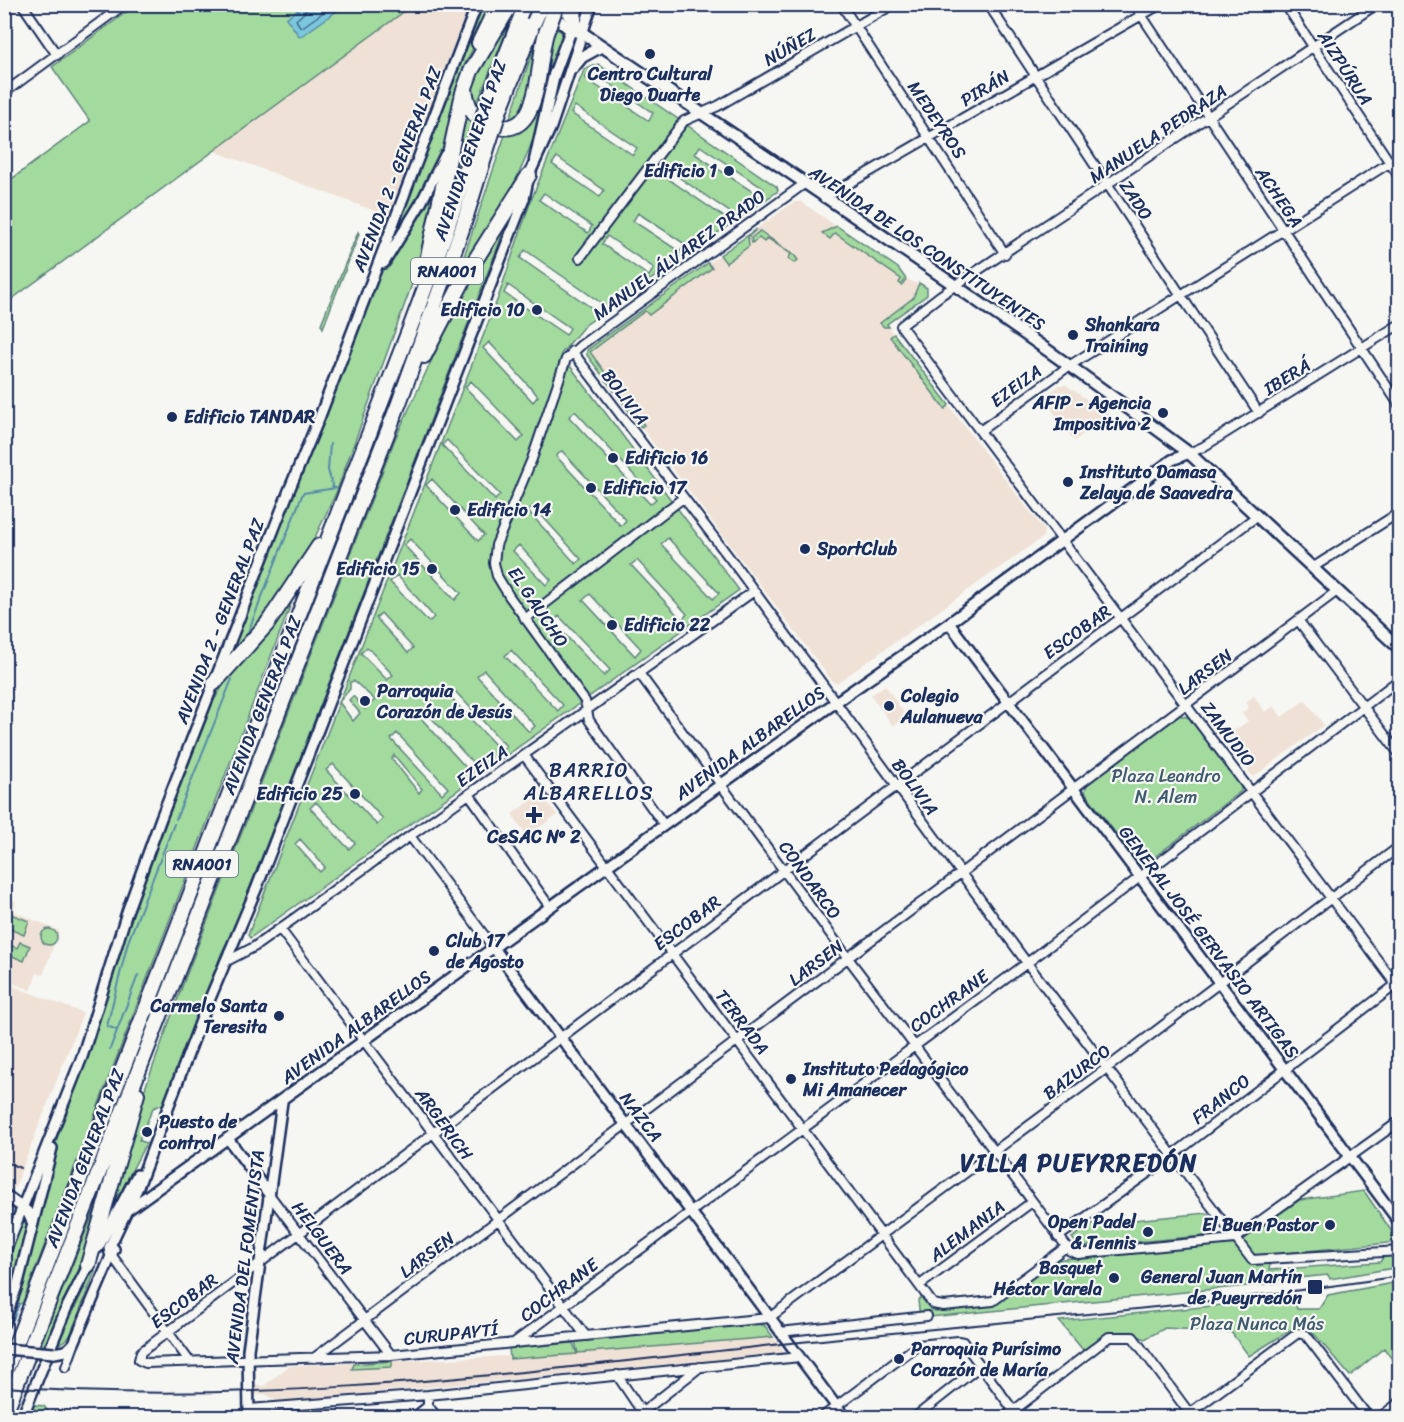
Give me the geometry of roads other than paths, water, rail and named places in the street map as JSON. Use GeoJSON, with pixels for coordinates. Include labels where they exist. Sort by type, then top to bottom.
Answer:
{"type":"FeatureCollection","features":[{"type":"Feature","properties":{"kind":"highway"},"geometry":{"type":"LineString","coordinates":[[412,323],[468,78],[477,48],[498,4]]}},
{"type":"Feature","properties":{"kind":"highway","name":"AVENIDA GENERAL PAZ"},"geometry":{"type":"LineString","coordinates":[[4,1374],[493,110],[542,4]]}},
{"type":"Feature","properties":{"kind":"highway"},"geometry":{"type":"LineString","coordinates":[[572,25],[575,4]]}},
{"type":"Feature","properties":{"kind":"highway"},"geometry":{"type":"LineString","coordinates":[[520,7],[468,78],[468,105],[479,119],[497,126],[520,121],[530,112],[535,101],[546,33],[557,9]]}},
{"type":"Feature","properties":{"kind":"highway","name":"AVENIDA GENERAL PAZ"},"geometry":{"type":"LineString","coordinates":[[493,110],[520,7]]}},
{"type":"Feature","properties":{"kind":"highway","name":"AVENIDA GENERAL PAZ"},"geometry":{"type":"LineString","coordinates":[[4,1416],[399,403],[437,300],[483,137]]}},
{"type":"Feature","properties":{"kind":"highway"},"geometry":{"type":"LineString","coordinates":[[399,403],[467,273],[529,175]]}},
{"type":"Feature","properties":{"kind":"highway"},"geometry":{"type":"LineString","coordinates":[[214,682],[267,624],[336,519]]}},
{"type":"Feature","properties":{"kind":"highway"},"geometry":{"type":"LineString","coordinates":[[88,1265],[134,1108],[147,1048]]}},
{"type":"Feature","properties":{"kind":"main road","name":"AVENIDA DE LOS CONSTITUYENTES"},"geometry":{"type":"LineString","coordinates":[[557,9],[584,34],[955,287],[1189,453],[1400,649]]}},
{"type":"Feature","properties":{"kind":"main road"},"geometry":{"type":"LineString","coordinates":[[535,160],[554,75],[572,25]]}},
{"type":"Feature","properties":{"kind":"main road"},"geometry":{"type":"LineString","coordinates":[[573,68],[582,57],[602,46]]}},
{"type":"Feature","properties":{"kind":"street"},"geometry":{"type":"LineString","coordinates":[[22,4],[57,54]]}},
{"type":"Feature","properties":{"kind":"street"},"geometry":{"type":"LineString","coordinates":[[4,93],[125,4]]}},
{"type":"Feature","properties":{"kind":"street","name":"AVENIDA 2 - GENERAL PAZ"},"geometry":{"type":"LineString","coordinates":[[4,1254],[56,1128],[94,1023],[132,897],[214,682],[372,283],[477,4]]}},
{"type":"Feature","properties":{"kind":"street"},"geometry":{"type":"LineString","coordinates":[[66,1367],[256,887],[519,210],[529,175],[551,127],[573,68],[592,4]]}},
{"type":"Feature","properties":{"kind":"street","name":"MEDEYROS"},"geometry":{"type":"LineString","coordinates":[[841,4],[1005,254]]}},
{"type":"Feature","properties":{"kind":"street","name":"NÚÑEZ"},"geometry":{"type":"LineString","coordinates":[[580,258],[682,123],[718,106],[894,4]]}},
{"type":"Feature","properties":{"kind":"street","name":"ZADO"},"geometry":{"type":"LineString","coordinates":[[987,4],[1259,413]]}},
{"type":"Feature","properties":{"kind":"street","name":"ACHEGA"},"geometry":{"type":"LineString","coordinates":[[1134,4],[1400,406]]}},
{"type":"Feature","properties":{"kind":"street","name":"PIRÁN"},"geometry":{"type":"LineString","coordinates":[[824,198],[1161,4]]}},
{"type":"Feature","properties":{"kind":"street","name":"AIZPÚRUA"},"geometry":{"type":"LineString","coordinates":[[1285,4],[1400,178]]}},
{"type":"Feature","properties":{"kind":"street","name":"MANUELA PEDRAZA"},"geometry":{"type":"LineString","coordinates":[[900,326],[1377,4]]}},
{"type":"Feature","properties":{"kind":"street"},"geometry":{"type":"LineString","coordinates":[[1394,4],[1400,13]]}},
{"type":"Feature","properties":{"kind":"street"},"geometry":{"type":"LineString","coordinates":[[372,283],[430,186],[455,130]]}},
{"type":"Feature","properties":{"kind":"street","name":"EZEIZA"},"geometry":{"type":"LineString","coordinates":[[980,430],[1069,366],[1179,294],[1400,156]]}},
{"type":"Feature","properties":{"kind":"street","name":"MANUEL ÁLVAREZ PRADO"},"geometry":{"type":"LineString","coordinates":[[572,351],[804,183]]}},
{"type":"Feature","properties":{"kind":"street","name":"IBERÁ"},"geometry":{"type":"LineString","coordinates":[[1189,453],[1259,413],[1400,324]]}},
{"type":"Feature","properties":{"kind":"street","name":"ZAMUDIO"},"geometry":{"type":"LineString","coordinates":[[900,326],[1398,986]]}},
{"type":"Feature","properties":{"kind":"street","name":"BOLIVIA"},"geometry":{"type":"LineString","coordinates":[[572,351],[754,591],[1026,963],[1252,1260],[1400,1251]]}},
{"type":"Feature","properties":{"kind":"street","name":"EL GAUCHO"},"geometry":{"type":"LineString","coordinates":[[572,351],[566,359],[532,459],[494,550],[496,576],[585,701],[589,720],[664,825]]}},
{"type":"Feature","properties":{"kind":"street","name":"AVENIDA ALBARELLOS"},"geometry":{"type":"LineString","coordinates":[[127,1210],[229,1140],[493,947],[949,624],[1172,460],[1189,453]]}},
{"type":"Feature","properties":{"kind":"street"},"geometry":{"type":"LineString","coordinates":[[525,619],[683,498]]}},
{"type":"Feature","properties":{"kind":"street"},"geometry":{"type":"LineString","coordinates":[[1312,568],[1400,512]]}},
{"type":"Feature","properties":{"kind":"street","name":"ESCOBAR"},"geometry":{"type":"LineString","coordinates":[[138,1357],[168,1332],[784,869],[1257,516]]}},
{"type":"Feature","properties":{"kind":"street","name":"EZEIZA"},"geometry":{"type":"LineString","coordinates":[[225,962],[251,949],[754,591]]}},
{"type":"Feature","properties":{"kind":"street","name":"LARSEN"},"geometry":{"type":"LineString","coordinates":[[313,1359],[1337,591]]}},
{"type":"Feature","properties":{"kind":"street"},"geometry":{"type":"LineString","coordinates":[[1298,620],[1400,755]]}},
{"type":"Feature","properties":{"kind":"street","name":"GENERAL JOSÉ GERVASIO ARTIGAS"},"geometry":{"type":"LineString","coordinates":[[949,624],[1400,1222]]}},
{"type":"Feature","properties":{"kind":"street","name":"CONDARCO"},"geometry":{"type":"LineString","coordinates":[[639,673],[720,786],[1066,1247]]}},
{"type":"Feature","properties":{"kind":"street","name":"COCHRANE"},"geometry":{"type":"LineString","coordinates":[[514,1342],[1026,963],[1400,679]]}},
{"type":"Feature","properties":{"kind":"street","name":"TERRADA"},"geometry":{"type":"LineString","coordinates":[[524,755],[937,1306],[993,1301],[1066,1247]]}},
{"type":"Feature","properties":{"kind":"street"},"geometry":{"type":"LineString","coordinates":[[469,794],[550,907]]}},
{"type":"Feature","properties":{"kind":"street","name":"NAZCA"},"geometry":{"type":"LineString","coordinates":[[410,836],[845,1418]]}},
{"type":"Feature","properties":{"kind":"street","name":"BAZURCO"},"geometry":{"type":"LineString","coordinates":[[769,1318],[884,1235],[1400,846]]}},
{"type":"Feature","properties":{"kind":"street","name":"ARGERICH"},"geometry":{"type":"LineString","coordinates":[[280,928],[497,1221],[585,1335]]}},
{"type":"Feature","properties":{"kind":"street","name":"FRANCO"},"geometry":{"type":"LineString","coordinates":[[1058,1237],[1173,1155],[1398,986]]}},
{"type":"Feature","properties":{"kind":"street","name":"AVENIDA DEL FOMENTISTA"},"geometry":{"type":"LineString","coordinates":[[249,1413],[248,1361],[268,1193],[282,1102]]}},
{"type":"Feature","properties":{"kind":"street"},"geometry":{"type":"LineString","coordinates":[[1066,1247],[1078,1254],[1235,1239],[1400,1120]]}},
{"type":"Feature","properties":{"kind":"street","name":"AVENIDA GENERAL PAZ"},"geometry":{"type":"LineString","coordinates":[[4,1323],[33,1224],[56,1128]]}},
{"type":"Feature","properties":{"kind":"street","name":"HELGUERA"},"geometry":{"type":"LineString","coordinates":[[229,1140],[391,1355]]}},
{"type":"Feature","properties":{"kind":"street"},"geometry":{"type":"LineString","coordinates":[[22,1418],[54,1337],[88,1265],[147,1158]]}},
{"type":"Feature","properties":{"kind":"street"},"geometry":{"type":"LineString","coordinates":[[4,1188],[16,1195],[29,1191]]}},
{"type":"Feature","properties":{"kind":"street"},"geometry":{"type":"LineString","coordinates":[[4,1194],[23,1208],[33,1224]]}},
{"type":"Feature","properties":{"kind":"street","name":"ALEMANIA"},"geometry":{"type":"LineString","coordinates":[[920,1285],[1032,1202]]}},
{"type":"Feature","properties":{"kind":"street"},"geometry":{"type":"LineString","coordinates":[[110,1253],[190,1362]]}},
{"type":"Feature","properties":{"kind":"street"},"geometry":{"type":"LineString","coordinates":[[780,1332],[927,1316]]}},
{"type":"Feature","properties":{"kind":"street","name":"CURUPAYTÍ"},"geometry":{"type":"LineString","coordinates":[[138,1357],[146,1363],[391,1355],[769,1318]]}},
{"type":"Feature","properties":{"kind":"street"},"geometry":{"type":"LineString","coordinates":[[1004,1418],[1016,1414],[1109,1338],[1132,1336],[1188,1416],[1298,1333],[1302,1333],[1369,1418]]}},
{"type":"Feature","properties":{"kind":"street"},"geometry":{"type":"LineString","coordinates":[[821,1418],[918,1345],[963,1342],[1016,1414]]}},
{"type":"Feature","properties":{"kind":"street"},"geometry":{"type":"LineString","coordinates":[[4,1349],[54,1353],[66,1351],[74,1343]]}},
{"type":"Feature","properties":{"kind":"street"},"geometry":{"type":"LineString","coordinates":[[249,1413],[800,1357]]}},
{"type":"Feature","properties":{"kind":"street"},"geometry":{"type":"LineString","coordinates":[[914,1418],[981,1365]]}},
{"type":"Feature","properties":{"kind":"street"},"geometry":{"type":"LineString","coordinates":[[635,1418],[644,1415],[702,1366]]}},
{"type":"Feature","properties":{"kind":"street"},"geometry":{"type":"LineString","coordinates":[[616,1376],[644,1415]]}},
{"type":"Feature","properties":{"kind":"street"},"geometry":{"type":"LineString","coordinates":[[428,1395],[428,1406],[438,1418]]}},
{"type":"Feature","properties":{"kind":"street"},"geometry":{"type":"LineString","coordinates":[[1379,1418],[1400,1402]]}},
{"type":"Feature","properties":{"kind":"street"},"geometry":{"type":"LineString","coordinates":[[413,1418],[428,1406]]}},
{"type":"Feature","properties":{"kind":"water"},"geometry":{"type":"Polygon","coordinates":[[[343,4],[344,6],[300,37],[286,18],[305,5],[343,4]]]}},
{"type":"Feature","properties":{"kind":"waterway"},"geometry":{"type":"LineString","coordinates":[[330,444],[328,470],[333,488]]}},
{"type":"Feature","properties":{"kind":"waterway"},"geometry":{"type":"LineString","coordinates":[[248,632],[303,493],[336,488]]}},
{"type":"Feature","properties":{"kind":"waterway"},"geometry":{"type":"LineString","coordinates":[[176,819],[232,679]]}},
{"type":"Feature","properties":{"kind":"waterway"},"geometry":{"type":"LineString","coordinates":[[117,1030],[107,1026],[128,942],[174,824]]}},
{"type":"Feature","properties":{"kind":"waterway"},"geometry":{"type":"LineString","coordinates":[[110,1049],[138,975]]}},
{"type":"Feature","properties":{"kind":"waterway"},"geometry":{"type":"LineString","coordinates":[[13,1320],[19,1304]]}},
{"type":"Feature","properties":{"kind":"railway"},"geometry":{"type":"LineString","coordinates":[[4,1161],[20,1168]]}},
{"type":"Feature","properties":{"kind":"railway"},"geometry":{"type":"LineString","coordinates":[[4,1387],[103,1392],[201,1392],[398,1383],[1248,1297],[1400,1276]]}},
{"type":"Feature","properties":{"kind":"place","name":"Centro Cultural Diego Duarte"},"geometry":{"type":"Point","coordinates":[650,54]}},
{"type":"Feature","properties":{"kind":"place","name":"Edificio 1"},"geometry":{"type":"Point","coordinates":[729,171]}},
{"type":"Feature","properties":{"kind":"place","name":"Edificio 10"},"geometry":{"type":"Point","coordinates":[537,310]}},
{"type":"Feature","properties":{"kind":"place","name":"Shankara Training"},"geometry":{"type":"Point","coordinates":[1073,335]}},
{"type":"Feature","properties":{"kind":"place","name":"AFIP - Agencia Impositiva 2"},"geometry":{"type":"Point","coordinates":[1163,413]}},
{"type":"Feature","properties":{"kind":"place","name":"Edificio TANDAR"},"geometry":{"type":"Point","coordinates":[172,417]}},
{"type":"Feature","properties":{"kind":"place","name":"Edificio 16"},"geometry":{"type":"Point","coordinates":[613,458]}},
{"type":"Feature","properties":{"kind":"place","name":"Instituto Damasa Zelaya de Saavedra"},"geometry":{"type":"Point","coordinates":[1068,482]}},
{"type":"Feature","properties":{"kind":"place","name":"Edificio 17"},"geometry":{"type":"Point","coordinates":[591,488]}},
{"type":"Feature","properties":{"kind":"place","name":"Edificio 14"},"geometry":{"type":"Point","coordinates":[455,510]}},
{"type":"Feature","properties":{"kind":"place","name":"SportClub"},"geometry":{"type":"Point","coordinates":[805,549]}},
{"type":"Feature","properties":{"kind":"place","name":"Edificio 15"},"geometry":{"type":"Point","coordinates":[432,569]}},
{"type":"Feature","properties":{"kind":"place","name":"Edificio 22"},"geometry":{"type":"Point","coordinates":[612,625]}},
{"type":"Feature","properties":{"kind":"place","name":"Parroquia Corazón de Jesús"},"geometry":{"type":"Point","coordinates":[365,701]}},
{"type":"Feature","properties":{"kind":"place","name":"Colegio Aulanueva"},"geometry":{"type":"Point","coordinates":[889,706]}},
{"type":"Feature","properties":{"kind":"place","name":"Edificio 25"},"geometry":{"type":"Point","coordinates":[355,794]}},
{"type":"Feature","properties":{"kind":"place","name":"CeSAC Nº 2"},"geometry":{"type":"Point","coordinates":[534,815]}},
{"type":"Feature","properties":{"kind":"place","name":"Club 17 de Agosto"},"geometry":{"type":"Point","coordinates":[434,951]}},
{"type":"Feature","properties":{"kind":"place","name":"Carmelo Santa Teresita"},"geometry":{"type":"Point","coordinates":[279,1016]}},
{"type":"Feature","properties":{"kind":"place","name":"Instituto Pedagógico Mi Amanecer"},"geometry":{"type":"Point","coordinates":[791,1079]}},
{"type":"Feature","properties":{"kind":"place","name":"Puesto de control"},"geometry":{"type":"Point","coordinates":[147,1132]}},
{"type":"Feature","properties":{"kind":"place","name":"El Buen Pastor"},"geometry":{"type":"Point","coordinates":[1330,1225]}},
{"type":"Feature","properties":{"kind":"place","name":"Open Padel & Tennis"},"geometry":{"type":"Point","coordinates":[1148,1232]}},
{"type":"Feature","properties":{"kind":"place","name":"Basquet Héctor Varela"},"geometry":{"type":"Point","coordinates":[1114,1278]}},
{"type":"Feature","properties":{"kind":"place","name":"General Juan Martín de Pueyrredón"},"geometry":{"type":"Point","coordinates":[1315,1287]}},
{"type":"Feature","properties":{"kind":"place","name":"Parroquia Purísimo Corazón de María"},"geometry":{"type":"Point","coordinates":[899,1359]}},
{"type":"Feature","properties":{"kind":"district","name":"BARRIO ALBARELLOS"},"geometry":{"type":"Point","coordinates":[589,782]}},
{"type":"Feature","properties":{"kind":"district","name":"VILLA PUEYRREDÓN"},"geometry":{"type":"Point","coordinates":[1079,1163]}},
{"type":"Feature","properties":{"kind":"park label","name":"Plaza Leandro N. Alem"},"geometry":{"type":"Point","coordinates":[1166,786]}},
{"type":"Feature","properties":{"kind":"park label","name":"Plaza Nunca Más"},"geometry":{"type":"Point","coordinates":[1257,1324]}}]}
